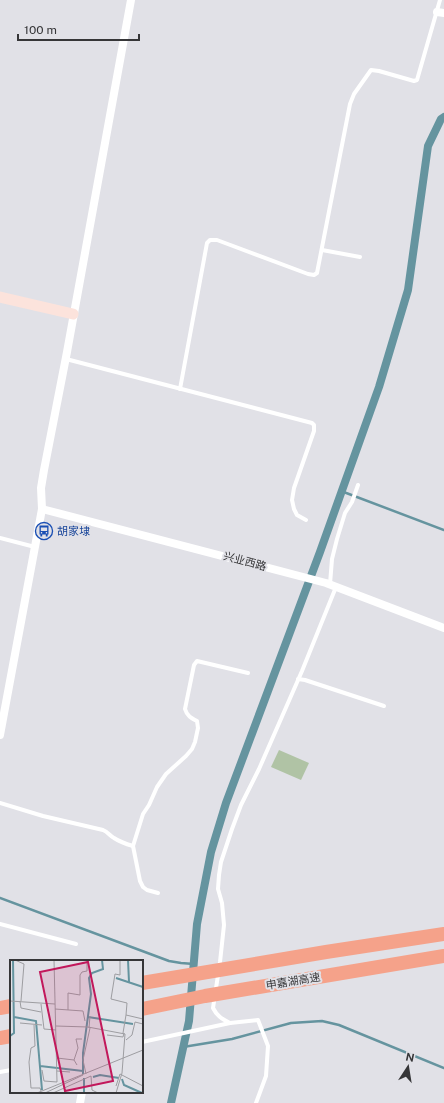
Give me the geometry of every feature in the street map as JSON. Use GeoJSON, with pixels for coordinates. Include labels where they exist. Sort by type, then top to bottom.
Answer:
{"type":"FeatureCollection","features":[{"type":"Feature","properties":{"kind":"highway"},"geometry":{"type":"LineString","coordinates":[[143,983],[444,934]]}},
{"type":"Feature","properties":{"kind":"highway","name":"申嘉湖高速"},"geometry":{"type":"LineString","coordinates":[[143,1009],[234,991],[444,956]]}},
{"type":"Feature","properties":{"kind":"highway"},"geometry":{"type":"LineString","coordinates":[[0,1008],[10,1006]]}},
{"type":"Feature","properties":{"kind":"highway"},"geometry":{"type":"LineString","coordinates":[[0,1038],[10,1036]]}},
{"type":"Feature","properties":{"kind":"street"},"geometry":{"type":"LineString","coordinates":[[0,735],[42,508],[41,488],[131,0]]}},
{"type":"Feature","properties":{"kind":"street"},"geometry":{"type":"LineString","coordinates":[[0,297],[74,314]]}},
{"type":"Feature","properties":{"kind":"street","name":"兴业西路"},"geometry":{"type":"LineString","coordinates":[[42,508],[331,584],[444,628]]}},
{"type":"Feature","properties":{"kind":"street"},"geometry":{"type":"LineString","coordinates":[[80,1103],[82,1093]]}},
{"type":"Feature","properties":{"kind":"lane"},"geometry":{"type":"LineString","coordinates":[[180,389],[207,243],[210,240],[217,240],[308,274],[314,275],[317,273],[352,99],[371,70],[414,81],[418,80],[440,13],[440,0]]}},
{"type":"Feature","properties":{"kind":"lane"},"geometry":{"type":"LineString","coordinates":[[322,250],[360,257]]}},
{"type":"Feature","properties":{"kind":"lane"},"geometry":{"type":"LineString","coordinates":[[66,359],[312,423],[314,425],[314,431],[294,488],[292,500],[297,515],[306,520]]}},
{"type":"Feature","properties":{"kind":"lane"},"geometry":{"type":"LineString","coordinates":[[230,1023],[220,1018],[215,1013],[213,1008],[224,926],[222,903],[218,889],[221,862],[241,805],[259,769],[298,680],[331,584],[332,559],[345,513],[352,502],[358,485]]}},
{"type":"Feature","properties":{"kind":"lane"},"geometry":{"type":"LineString","coordinates":[[0,538],[35,547]]}},
{"type":"Feature","properties":{"kind":"lane"},"geometry":{"type":"LineString","coordinates":[[158,893],[147,890],[143,887],[140,881],[133,846],[143,814],[157,787],[166,774],[186,756],[195,742],[198,728],[197,721],[186,714],[185,709],[194,665],[197,661],[248,673]]}},
{"type":"Feature","properties":{"kind":"lane"},"geometry":{"type":"LineString","coordinates":[[298,680],[305,680],[384,706]]}},
{"type":"Feature","properties":{"kind":"lane"},"geometry":{"type":"LineString","coordinates":[[0,804],[103,830],[118,841],[133,846]]}},
{"type":"Feature","properties":{"kind":"lane"},"geometry":{"type":"LineString","coordinates":[[0,924],[76,944]]}},
{"type":"Feature","properties":{"kind":"lane"},"geometry":{"type":"LineString","coordinates":[[143,1042],[230,1023],[258,1020],[268,1046],[266,1076],[256,1103]]}},
{"type":"Feature","properties":{"kind":"lane"},"geometry":{"type":"LineString","coordinates":[[0,1072],[10,1070]]}},
{"type":"Feature","properties":{"kind":"green space"},"geometry":{"type":"Polygon","coordinates":[[[279,750],[309,763],[301,780],[271,767],[279,750]]]}},
{"type":"Feature","properties":{"kind":"waterway"},"geometry":{"type":"LineString","coordinates":[[171,1103],[189,1021],[197,924],[211,852],[226,803],[320,552],[379,387],[408,290],[428,146],[441,119],[444,117]]}},
{"type":"Feature","properties":{"kind":"waterway"},"geometry":{"type":"LineString","coordinates":[[341,491],[444,530]]}},
{"type":"Feature","properties":{"kind":"waterway"},"geometry":{"type":"LineString","coordinates":[[0,898],[169,961],[194,964]]}},
{"type":"Feature","properties":{"kind":"waterway"},"geometry":{"type":"LineString","coordinates":[[183,1047],[232,1039],[291,1023],[322,1021],[339,1025],[444,1068]]}},
{"type":"Feature","properties":{"kind":"place","name":"胡家埭"},"geometry":{"type":"Point","coordinates":[44,531]}}]}
